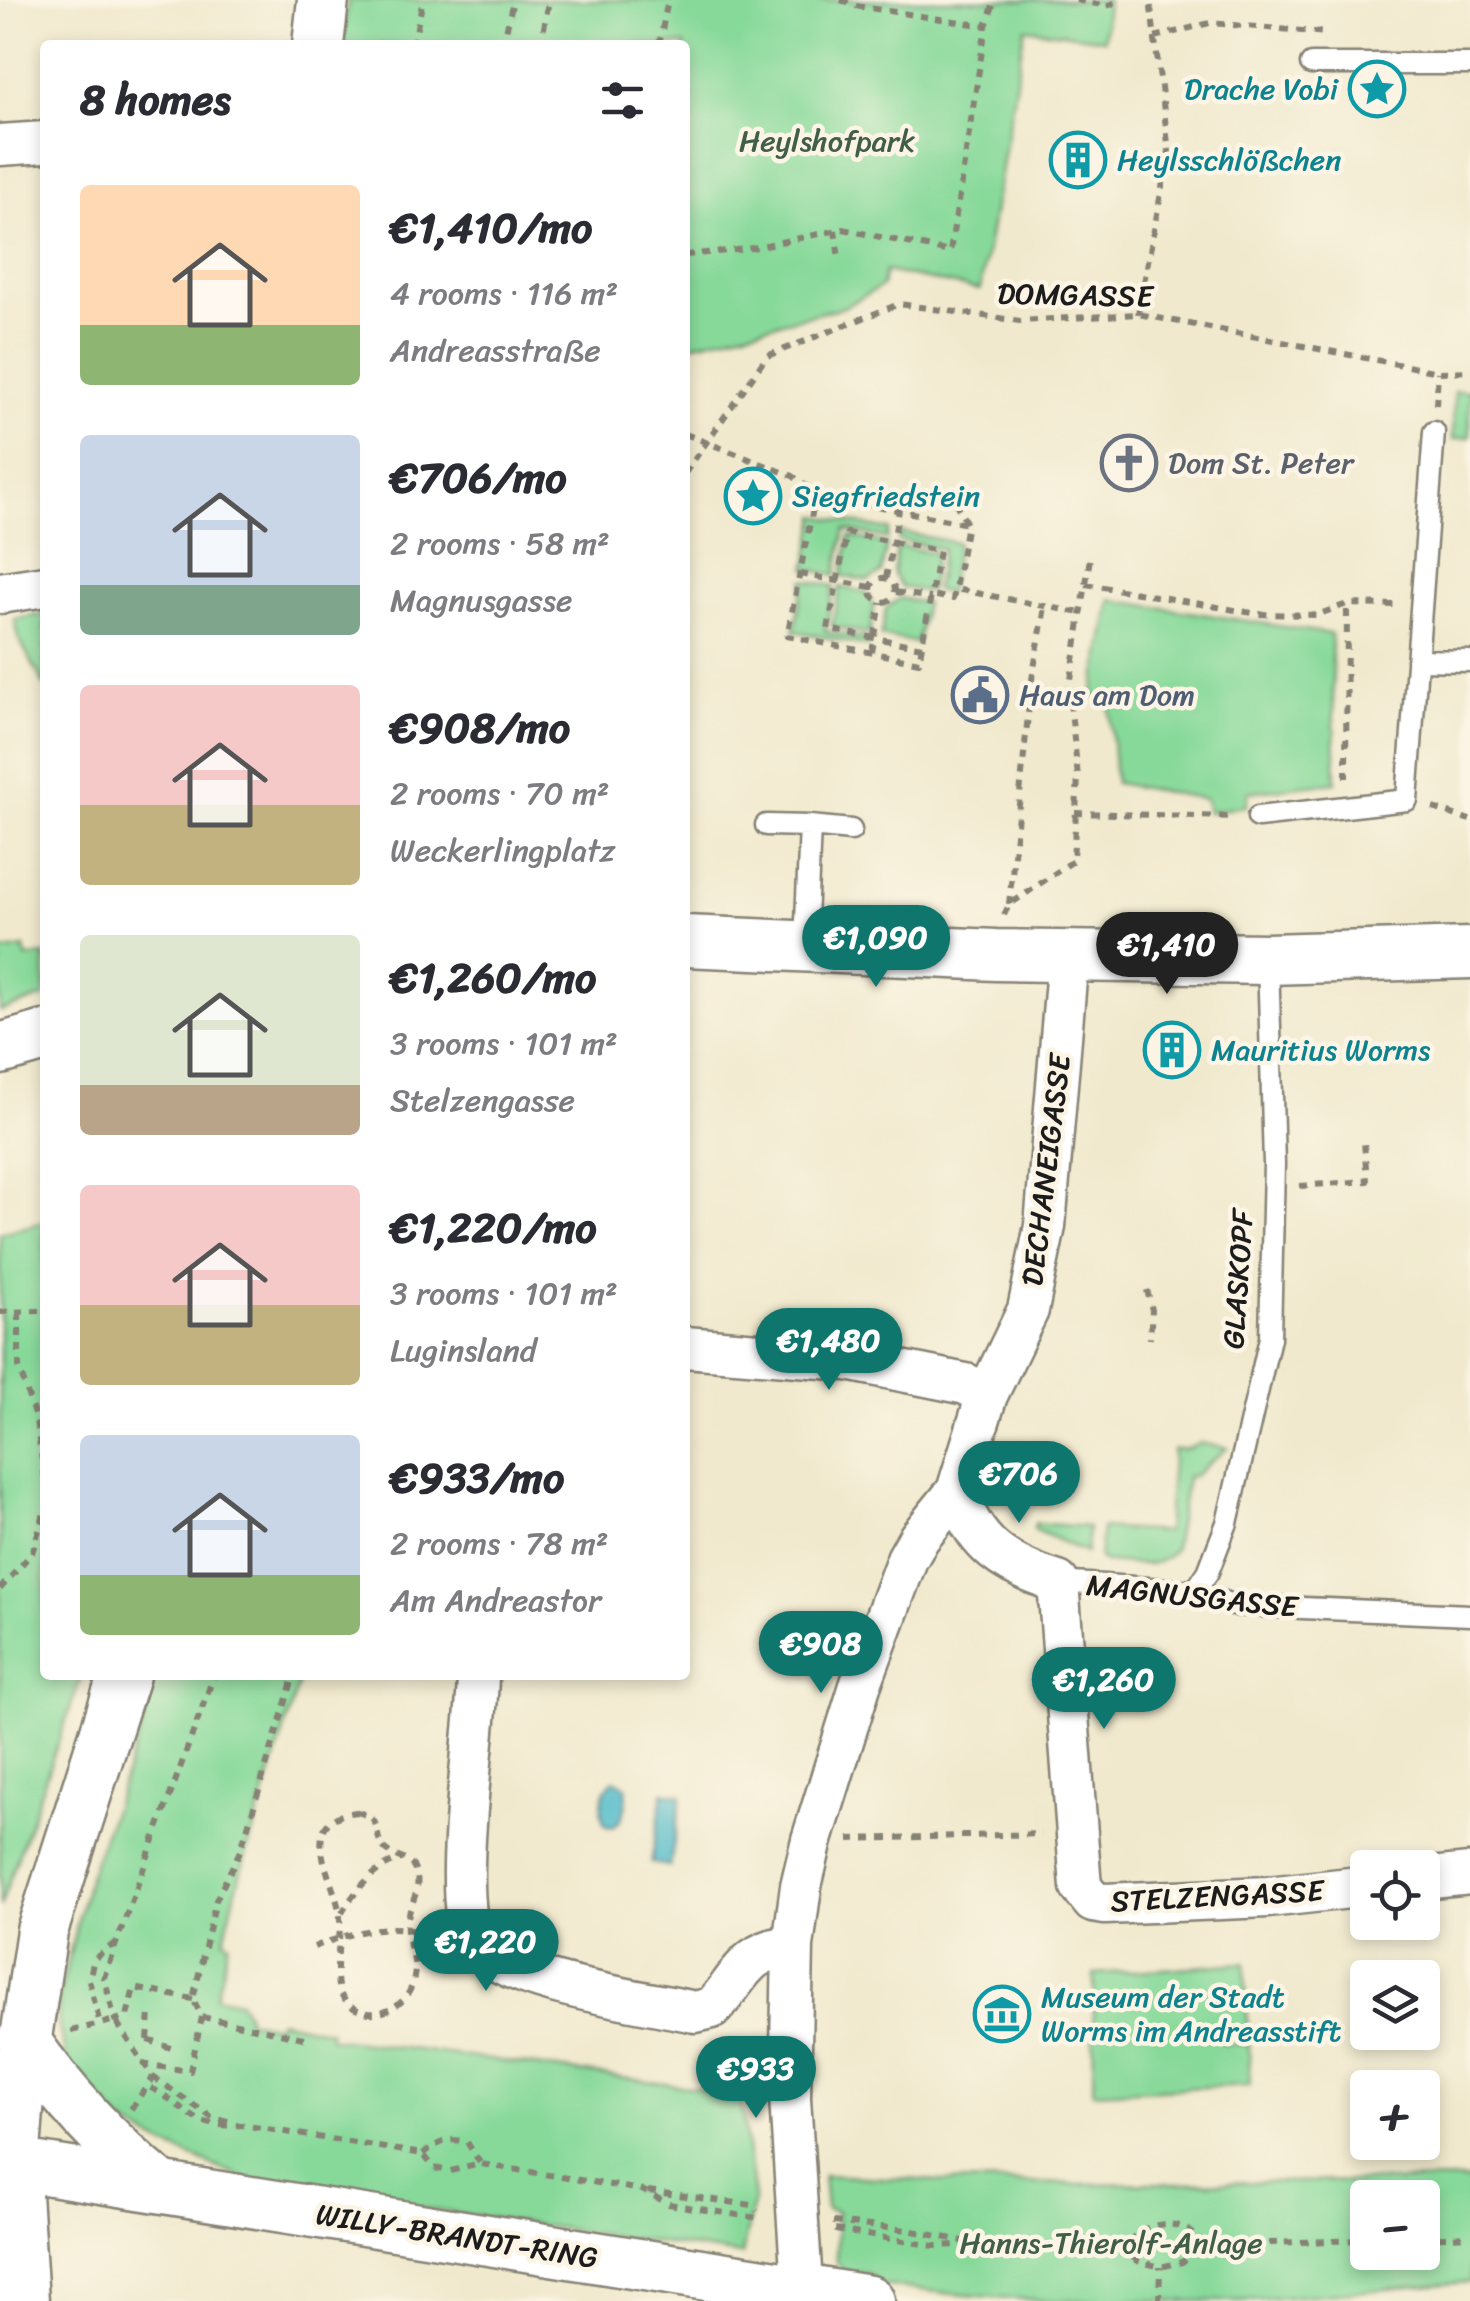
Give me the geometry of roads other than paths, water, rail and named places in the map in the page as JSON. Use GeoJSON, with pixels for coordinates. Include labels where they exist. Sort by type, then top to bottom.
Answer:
{"type":"FeatureCollection","features":[{"type":"Feature","properties":{"kind":"street"},"geometry":{"type":"LineString","coordinates":[[319,40],[324,0]]}},
{"type":"Feature","properties":{"kind":"street"},"geometry":{"type":"LineString","coordinates":[[0,145],[40,142]]}},
{"type":"Feature","properties":{"kind":"street"},"geometry":{"type":"LineString","coordinates":[[0,593],[40,587]]}},
{"type":"Feature","properties":{"kind":"street"},"geometry":{"type":"LineString","coordinates":[[690,942],[996,955],[1268,959],[1470,953]]}},
{"type":"Feature","properties":{"kind":"street","name":"DECHANEIGASSE"},"geometry":{"type":"LineString","coordinates":[[956,1491],[987,1395],[1020,1330],[1037,1276],[1046,1226],[1068,956]]}},
{"type":"Feature","properties":{"kind":"street"},"geometry":{"type":"LineString","coordinates":[[0,1049],[40,1037]]}},
{"type":"Feature","properties":{"kind":"street"},"geometry":{"type":"LineString","coordinates":[[690,1347],[846,1360],[966,1384],[987,1395]]}},
{"type":"Feature","properties":{"kind":"street"},"geometry":{"type":"LineString","coordinates":[[804,2297],[790,2098],[793,1946],[801,1886],[860,1686],[907,1560],[956,1491]]}},
{"type":"Feature","properties":{"kind":"street","name":"MAGNUSGASSE"},"geometry":{"type":"LineString","coordinates":[[956,1491],[969,1523],[982,1540],[1024,1571],[1058,1582]]}},
{"type":"Feature","properties":{"kind":"street","name":"STELZENGASSE"},"geometry":{"type":"LineString","coordinates":[[1058,1582],[1081,1886],[1088,1898],[1105,1904],[1268,1897],[1350,1888]]}},
{"type":"Feature","properties":{"kind":"street"},"geometry":{"type":"LineString","coordinates":[[23,2301],[14,2164],[24,2040],[48,1905],[122,1680]]}},
{"type":"Feature","properties":{"kind":"street"},"geometry":{"type":"LineString","coordinates":[[478,1680],[462,1889],[470,1936],[486,1954],[524,1972],[694,2012],[712,2008],[764,1950],[793,1946]]}},
{"type":"Feature","properties":{"kind":"street"},"geometry":{"type":"LineString","coordinates":[[1440,1877],[1470,1874]]}},
{"type":"Feature","properties":{"kind":"street"},"geometry":{"type":"LineString","coordinates":[[24,2040],[79,2113],[113,2148],[164,2190]]}},
{"type":"Feature","properties":{"kind":"street","name":"WILLY-BRANDT-RING"},"geometry":{"type":"LineString","coordinates":[[14,2164],[804,2297],[869,2301]]}},
{"type":"Feature","properties":{"kind":"lane"},"geometry":{"type":"LineString","coordinates":[[1311,64],[1470,64]]}},
{"type":"Feature","properties":{"kind":"lane"},"geometry":{"type":"LineString","coordinates":[[1258,817],[1406,800],[1434,432]]}},
{"type":"Feature","properties":{"kind":"lane"},"geometry":{"type":"LineString","coordinates":[[1417,660],[1470,661]]}},
{"type":"Feature","properties":{"kind":"lane"},"geometry":{"type":"LineString","coordinates":[[766,825],[852,830]]}},
{"type":"Feature","properties":{"kind":"lane"},"geometry":{"type":"LineString","coordinates":[[805,946],[810,826]]}},
{"type":"Feature","properties":{"kind":"lane","name":"GLASKOPF"},"geometry":{"type":"LineString","coordinates":[[1196,1592],[1227,1523],[1270,1338],[1274,1188],[1268,959]]}},
{"type":"Feature","properties":{"kind":"lane","name":"MAGNUSGASSE"},"geometry":{"type":"LineString","coordinates":[[1058,1582],[1196,1592],[1232,1605],[1470,1615]]}},
{"type":"Feature","properties":{"kind":"water"},"geometry":{"type":"Polygon","coordinates":[[[614,1780],[626,1786],[627,1797],[623,1814],[613,1827],[606,1826],[601,1808],[606,1789],[614,1780]]]}},
{"type":"Feature","properties":{"kind":"water"},"geometry":{"type":"Polygon","coordinates":[[[663,1792],[682,1795],[670,1866],[651,1863],[663,1792]]]}},
{"type":"Feature","properties":{"kind":"place","name":"Drache Vobi"},"geometry":{"type":"Point","coordinates":[1377,89]}},
{"type":"Feature","properties":{"kind":"place","name":"Heylsschlößchen"},"geometry":{"type":"Point","coordinates":[1078,160]}},
{"type":"Feature","properties":{"kind":"place","name":"Dom St. Peter"},"geometry":{"type":"Point","coordinates":[1129,463]}},
{"type":"Feature","properties":{"kind":"place","name":"Siegfriedstein"},"geometry":{"type":"Point","coordinates":[753,496]}},
{"type":"Feature","properties":{"kind":"place","name":"Haus am Dom"},"geometry":{"type":"Point","coordinates":[980,695]}},
{"type":"Feature","properties":{"kind":"place","name":"Mauritius Worms"},"geometry":{"type":"Point","coordinates":[1172,1050]}},
{"type":"Feature","properties":{"kind":"place","name":"Museum der Stadt Worms im Andreasstift"},"geometry":{"type":"Point","coordinates":[1002,2014]}},
{"type":"Feature","properties":{"kind":"park label","name":"Heylshofpark"},"geometry":{"type":"Point","coordinates":[827,141]}},
{"type":"Feature","properties":{"kind":"park label","name":"Hanns-Thierolf-Anlage"},"geometry":{"type":"Point","coordinates":[1111,2243]}}]}
